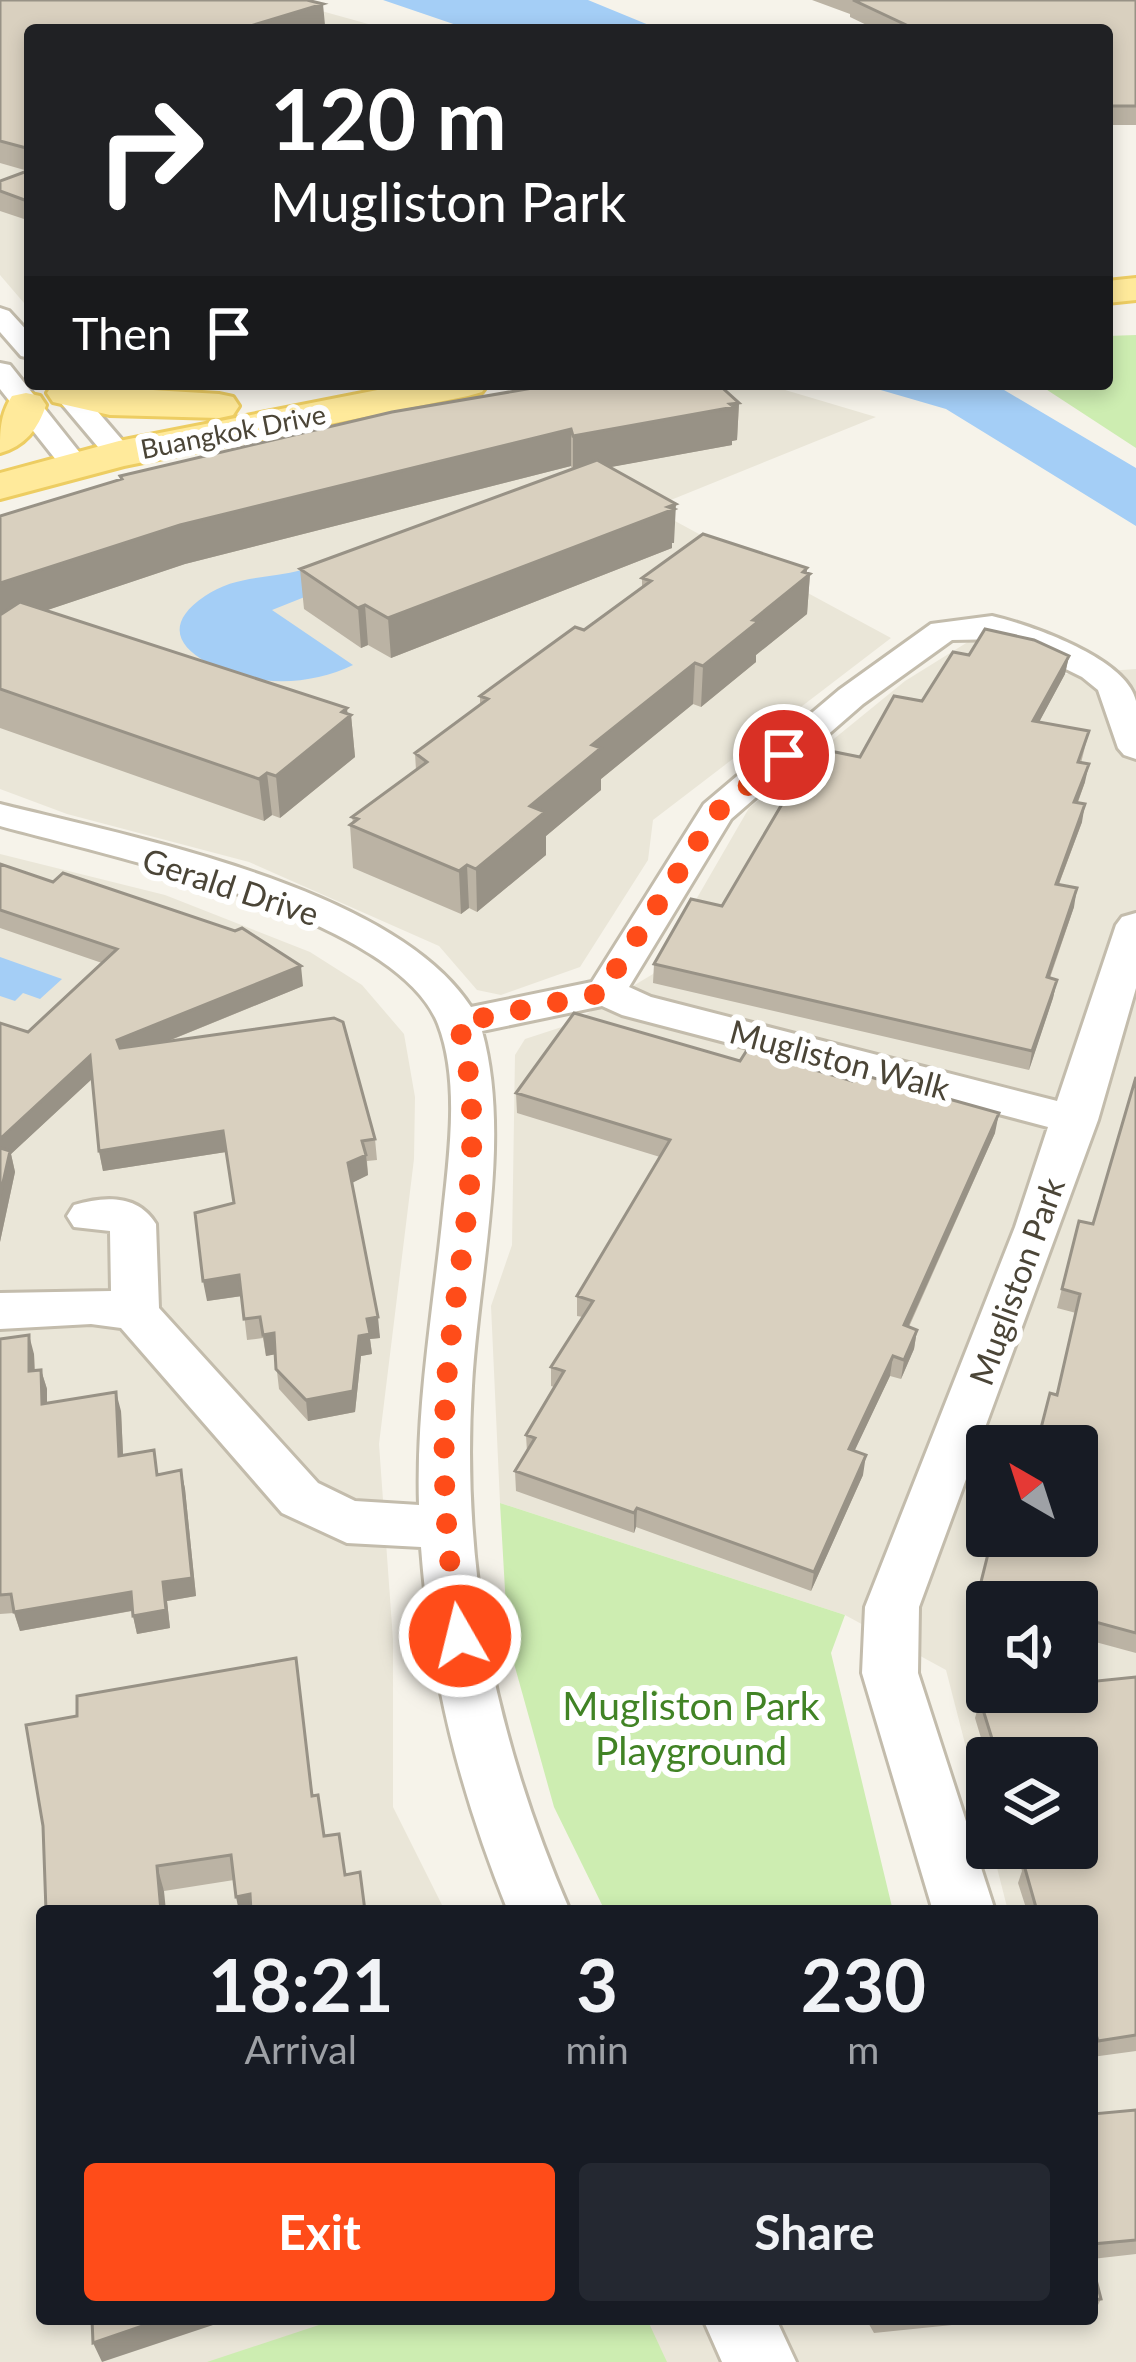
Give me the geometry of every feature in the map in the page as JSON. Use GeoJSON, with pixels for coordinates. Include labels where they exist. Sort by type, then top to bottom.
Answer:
{"type":"FeatureCollection","features":[{"type":"Feature","properties":{"kind":"main road","name":"Buangkok Drive"},"geometry":{"type":"LineString","coordinates":[[0,485],[88,449],[247,405],[323,390]]}},
{"type":"Feature","properties":{"kind":"main road","name":"Buangkok Drive"},"geometry":{"type":"LineString","coordinates":[[0,461],[434,390]]}},
{"type":"Feature","properties":{"kind":"main road"},"geometry":{"type":"LineString","coordinates":[[0,440],[51,394],[163,408],[247,405]]}},
{"type":"Feature","properties":{"kind":"street"},"geometry":{"type":"LineString","coordinates":[[0,316],[24,343]]}},
{"type":"Feature","properties":{"kind":"street"},"geometry":{"type":"LineString","coordinates":[[51,394],[88,449]]}},
{"type":"Feature","properties":{"kind":"street"},"geometry":{"type":"LineString","coordinates":[[51,394],[88,449]]}},
{"type":"Feature","properties":{"kind":"street"},"geometry":{"type":"LineString","coordinates":[[458,1023],[606,992],[717,812],[851,697],[944,631],[980,626],[1015,632],[1094,670],[1113,686],[1136,748]]}},
{"type":"Feature","properties":{"kind":"street","name":"Gerald Drive"},"geometry":{"type":"LineString","coordinates":[[0,815],[245,886],[340,922],[416,969],[448,1002],[470,1062],[466,1235],[446,1388],[446,1525],[473,1708],[497,1806],[536,1905]]}},
{"type":"Feature","properties":{"kind":"street","name":"Mugliston Park"},"geometry":{"type":"LineString","coordinates":[[962,1905],[890,1673],[892,1606],[1076,1120],[1136,925]]}},
{"type":"Feature","properties":{"kind":"street","name":"Mugliston Walk"},"geometry":{"type":"LineString","coordinates":[[606,992],[637,1006],[1076,1120]]}},
{"type":"Feature","properties":{"kind":"street"},"geometry":{"type":"LineString","coordinates":[[90,1216],[117,1214],[133,1224],[135,1312],[300,1498],[347,1522],[446,1525]]}},
{"type":"Feature","properties":{"kind":"street"},"geometry":{"type":"LineString","coordinates":[[0,1311],[91,1306],[135,1312]]}},
{"type":"Feature","properties":{"kind":"street"},"geometry":{"type":"LineString","coordinates":[[741,2325],[760,2362]]}},
{"type":"Feature","properties":{"kind":"shaded area"},"geometry":{"type":"Polygon","coordinates":[[[0,0],[282,0],[368,24],[24,24],[24,303],[0,275],[0,0]]]}},
{"type":"Feature","properties":{"kind":"shaded area"},"geometry":{"type":"Polygon","coordinates":[[[607,390],[785,390],[876,417],[651,508],[891,638],[653,820],[648,860],[580,967],[501,995],[477,990],[439,946],[249,862],[67,814],[0,789],[0,524],[607,390]]]}},
{"type":"Feature","properties":{"kind":"shaded area"},"geometry":{"type":"Polygon","coordinates":[[[988,639],[1065,674],[1136,669],[1136,2362],[0,2362],[0,854],[165,895],[310,952],[362,985],[404,1034],[415,1097],[414,1159],[379,1444],[393,1640],[393,1807],[442,1905],[36,1905],[36,2325],[1098,2325],[1098,1905],[1006,1905],[997,1869],[1098,1869],[1098,1737],[966,1737],[966,1748],[946,1670],[845,1615],[500,1503],[491,1306],[512,1245],[515,1055],[525,1039],[568,1025],[653,974],[749,808],[905,681],[971,640],[988,639]]]}},
{"type":"Feature","properties":{"kind":"green space"},"geometry":{"type":"Polygon","coordinates":[[[1136,335],[1136,448],[1047,390],[1113,390],[1113,336],[1136,335]]]}},
{"type":"Feature","properties":{"kind":"green space","name":"Mugliston Park Playground"},"geometry":{"type":"Polygon","coordinates":[[[500,1503],[845,1615],[831,1653],[892,1905],[602,1905],[554,1807],[508,1642],[500,1503]]]}},
{"type":"Feature","properties":{"kind":"green space"},"geometry":{"type":"Polygon","coordinates":[[[319,2325],[650,2325],[667,2362],[207,2362],[319,2325]]]}},
{"type":"Feature","properties":{"kind":"water"},"geometry":{"type":"Polygon","coordinates":[[[383,0],[588,0],[646,24],[453,24],[383,0]]]}},
{"type":"Feature","properties":{"kind":"water"},"geometry":{"type":"Polygon","coordinates":[[[881,390],[1004,390],[1136,468],[1136,526],[946,409],[881,390]]]}},
{"type":"Feature","properties":{"kind":"water"},"geometry":{"type":"Polygon","coordinates":[[[354,551],[380,567],[272,610],[353,665],[309,679],[263,680],[208,663],[183,641],[180,627],[186,612],[216,589],[302,570],[354,551]]]}},
{"type":"Feature","properties":{"kind":"water"},"geometry":{"type":"Polygon","coordinates":[[[0,957],[62,979],[40,999],[23,993],[15,1001],[0,996],[0,957]]]}},
{"type":"Feature","properties":{"kind":"building"},"geometry":{"type":"Polygon","coordinates":[[[0,0],[307,0],[323,4],[257,24],[24,24],[24,147],[0,141],[0,0]]]}},
{"type":"Feature","properties":{"kind":"building"},"geometry":{"type":"Polygon","coordinates":[[[853,0],[1136,0],[1136,106],[1113,106],[1113,24],[904,24],[853,0]]]}},
{"type":"Feature","properties":{"kind":"building"},"geometry":{"type":"Polygon","coordinates":[[[24,172],[24,200],[0,191],[0,181],[24,172]]]}},
{"type":"Feature","properties":{"kind":"building"},"geometry":{"type":"Polygon","coordinates":[[[521,390],[725,390],[739,403],[573,436],[571,429],[180,525],[0,583],[0,516],[122,479],[120,476],[392,412],[521,390]]]}},
{"type":"Feature","properties":{"kind":"building"},"geometry":{"type":"Polygon","coordinates":[[[597,460],[676,504],[668,507],[674,509],[388,618],[365,605],[358,608],[300,569],[597,460]]]}},
{"type":"Feature","properties":{"kind":"building"},"geometry":{"type":"Polygon","coordinates":[[[703,534],[807,568],[803,572],[810,574],[703,666],[695,663],[592,745],[601,748],[530,806],[545,812],[476,869],[467,865],[459,871],[350,825],[358,819],[352,817],[427,762],[415,753],[488,699],[480,696],[575,627],[584,630],[651,581],[642,578],[703,534]]]}},
{"type":"Feature","properties":{"kind":"building"},"geometry":{"type":"Polygon","coordinates":[[[20,602],[347,708],[342,712],[351,715],[276,776],[267,773],[259,779],[0,689],[0,615],[20,602]]]}},
{"type":"Feature","properties":{"kind":"building"},"geometry":{"type":"Polygon","coordinates":[[[985,629],[1034,640],[1069,656],[1033,721],[1089,731],[1078,762],[1089,764],[1074,802],[1085,804],[1056,884],[1077,888],[1047,977],[1057,980],[1032,1051],[654,964],[691,899],[722,906],[815,748],[860,757],[894,696],[922,701],[953,652],[969,655],[985,629]]]}},
{"type":"Feature","properties":{"kind":"building"},"geometry":{"type":"Polygon","coordinates":[[[0,864],[53,882],[63,873],[235,931],[242,928],[301,966],[117,1040],[120,1048],[334,1018],[343,1022],[375,1139],[362,1141],[366,1155],[348,1163],[378,1317],[367,1319],[370,1334],[359,1336],[353,1391],[306,1400],[276,1369],[274,1333],[263,1335],[260,1317],[244,1319],[239,1275],[203,1281],[195,1213],[234,1203],[223,1131],[99,1151],[90,1056],[0,1139],[0,1023],[28,1032],[117,949],[0,910],[0,864]]]}},
{"type":"Feature","properties":{"kind":"building"},"geometry":{"type":"Polygon","coordinates":[[[574,1013],[740,1061],[747,1050],[852,1081],[856,1073],[999,1113],[904,1325],[917,1330],[904,1360],[893,1356],[849,1449],[866,1455],[814,1572],[637,1508],[634,1513],[515,1471],[535,1438],[526,1435],[564,1371],[551,1367],[593,1301],[577,1296],[670,1140],[516,1093],[574,1013]]]}},
{"type":"Feature","properties":{"kind":"building"},"geometry":{"type":"Polygon","coordinates":[[[1136,1077],[1136,1633],[1098,1623],[1098,1581],[981,1581],[987,1557],[1098,1557],[1098,1425],[1042,1425],[1050,1393],[1057,1395],[1080,1294],[1062,1289],[1079,1221],[1093,1224],[1136,1077]]]}},
{"type":"Feature","properties":{"kind":"building"},"geometry":{"type":"Polygon","coordinates":[[[0,1148],[10,1151],[0,1196],[0,1148]]]}},
{"type":"Feature","properties":{"kind":"building"},"geometry":{"type":"Polygon","coordinates":[[[29,1335],[29,1371],[41,1370],[42,1404],[116,1392],[119,1456],[154,1450],[157,1475],[181,1470],[192,1578],[163,1582],[166,1610],[133,1616],[131,1592],[14,1612],[11,1594],[0,1595],[0,1339],[29,1335]]]}},
{"type":"Feature","properties":{"kind":"building"},"geometry":{"type":"Polygon","coordinates":[[[296,1658],[312,1796],[318,1795],[324,1836],[339,1834],[345,1875],[360,1872],[364,1905],[251,1905],[250,1894],[236,1897],[231,1855],[157,1866],[160,1905],[46,1905],[43,1826],[26,1725],[77,1716],[77,1696],[296,1658]]]}},
{"type":"Feature","properties":{"kind":"building"},"geometry":{"type":"Polygon","coordinates":[[[1136,1677],[1136,2035],[1098,2041],[1098,1905],[1035,1905],[1025,1869],[1098,1869],[1098,1737],[991,1737],[984,1713],[1098,1713],[1098,1681],[1136,1677]]]}},
{"type":"Feature","properties":{"kind":"building"},"geometry":{"type":"Polygon","coordinates":[[[1136,2110],[1136,2240],[1098,2243],[1098,2113],[1136,2110]]]}},
{"type":"Feature","properties":{"kind":"building"},"geometry":{"type":"Polygon","coordinates":[[[92,2325],[146,2325],[93,2343],[92,2325]]]}},
{"type":"Feature","properties":{"kind":"route"},"geometry":{"type":"LineString","coordinates":[[460,1636],[446,1525],[446,1388],[466,1235],[470,1062],[458,1023],[606,992],[717,812],[784,755]]}}]}
